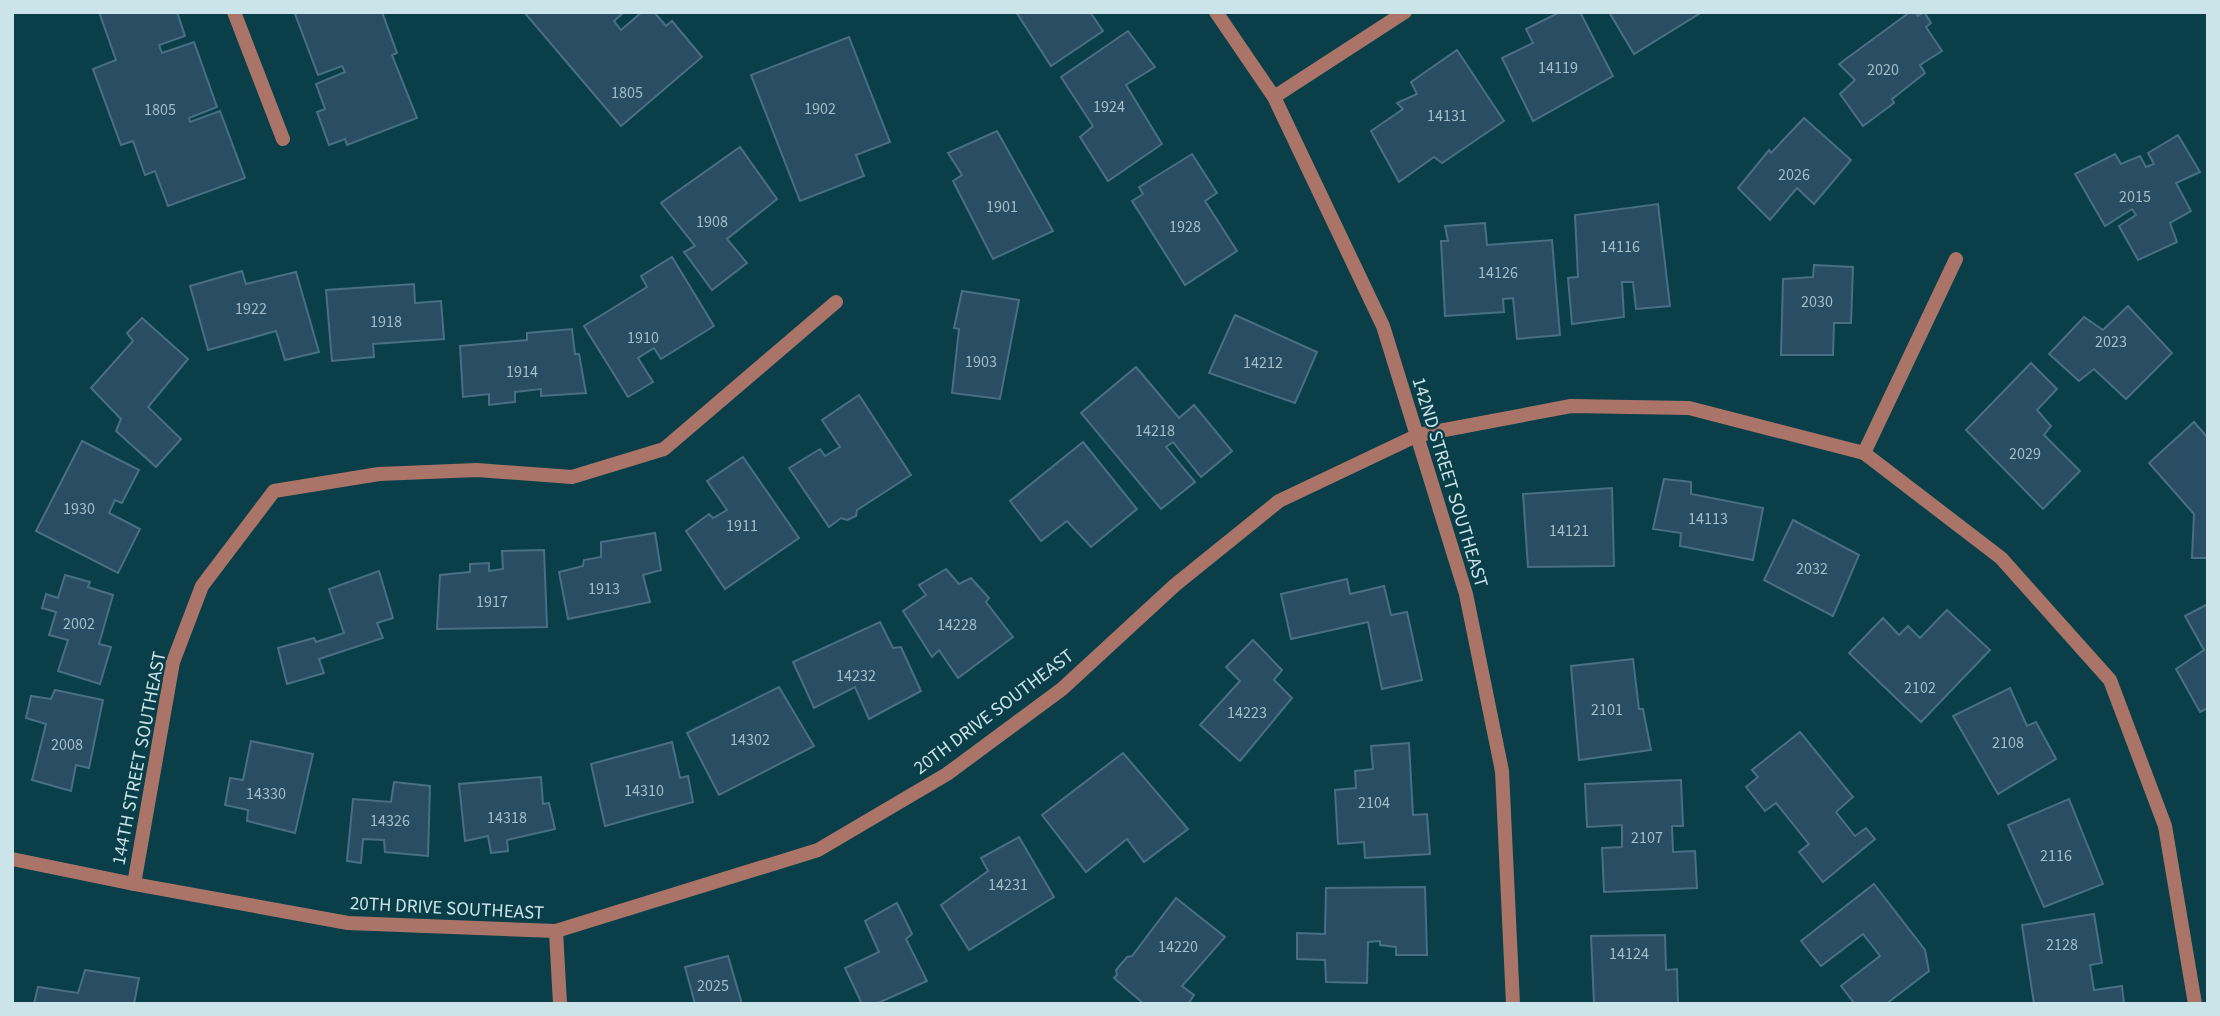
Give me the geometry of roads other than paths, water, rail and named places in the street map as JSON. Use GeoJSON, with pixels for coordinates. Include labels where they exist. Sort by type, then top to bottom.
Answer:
{"type":"FeatureCollection","features":[{"type":"Feature","properties":{"kind":"street"},"geometry":{"type":"LineString","coordinates":[[234,12],[283,139]]}},
{"type":"Feature","properties":{"kind":"street","name":"142ND STREET SOUTHEAST"},"geometry":{"type":"LineString","coordinates":[[1216,12],[1274,97],[1383,326],[1466,594],[1502,771],[1513,1004]]}},
{"type":"Feature","properties":{"kind":"street"},"geometry":{"type":"LineString","coordinates":[[1274,97],[1405,12]]}},
{"type":"Feature","properties":{"kind":"street"},"geometry":{"type":"LineString","coordinates":[[1956,259],[1864,453],[2001,558],[2110,680],[2165,826],[2194,1004]]}},
{"type":"Feature","properties":{"kind":"street","name":"144TH STREET SOUTHEAST"},"geometry":{"type":"LineString","coordinates":[[134,884],[173,662],[202,586],[274,491],[379,474],[477,470],[572,477],[664,449],[836,302]]}},
{"type":"Feature","properties":{"kind":"street","name":"20TH DRIVE SOUTHEAST"},"geometry":{"type":"LineString","coordinates":[[12,859],[348,923],[556,932],[818,850],[947,774],[1062,689],[1175,585],[1279,501],[1418,435],[1571,406],[1689,408],[1864,453]]}},
{"type":"Feature","properties":{"kind":"street"},"geometry":{"type":"LineString","coordinates":[[556,932],[561,1004]]}}]}
